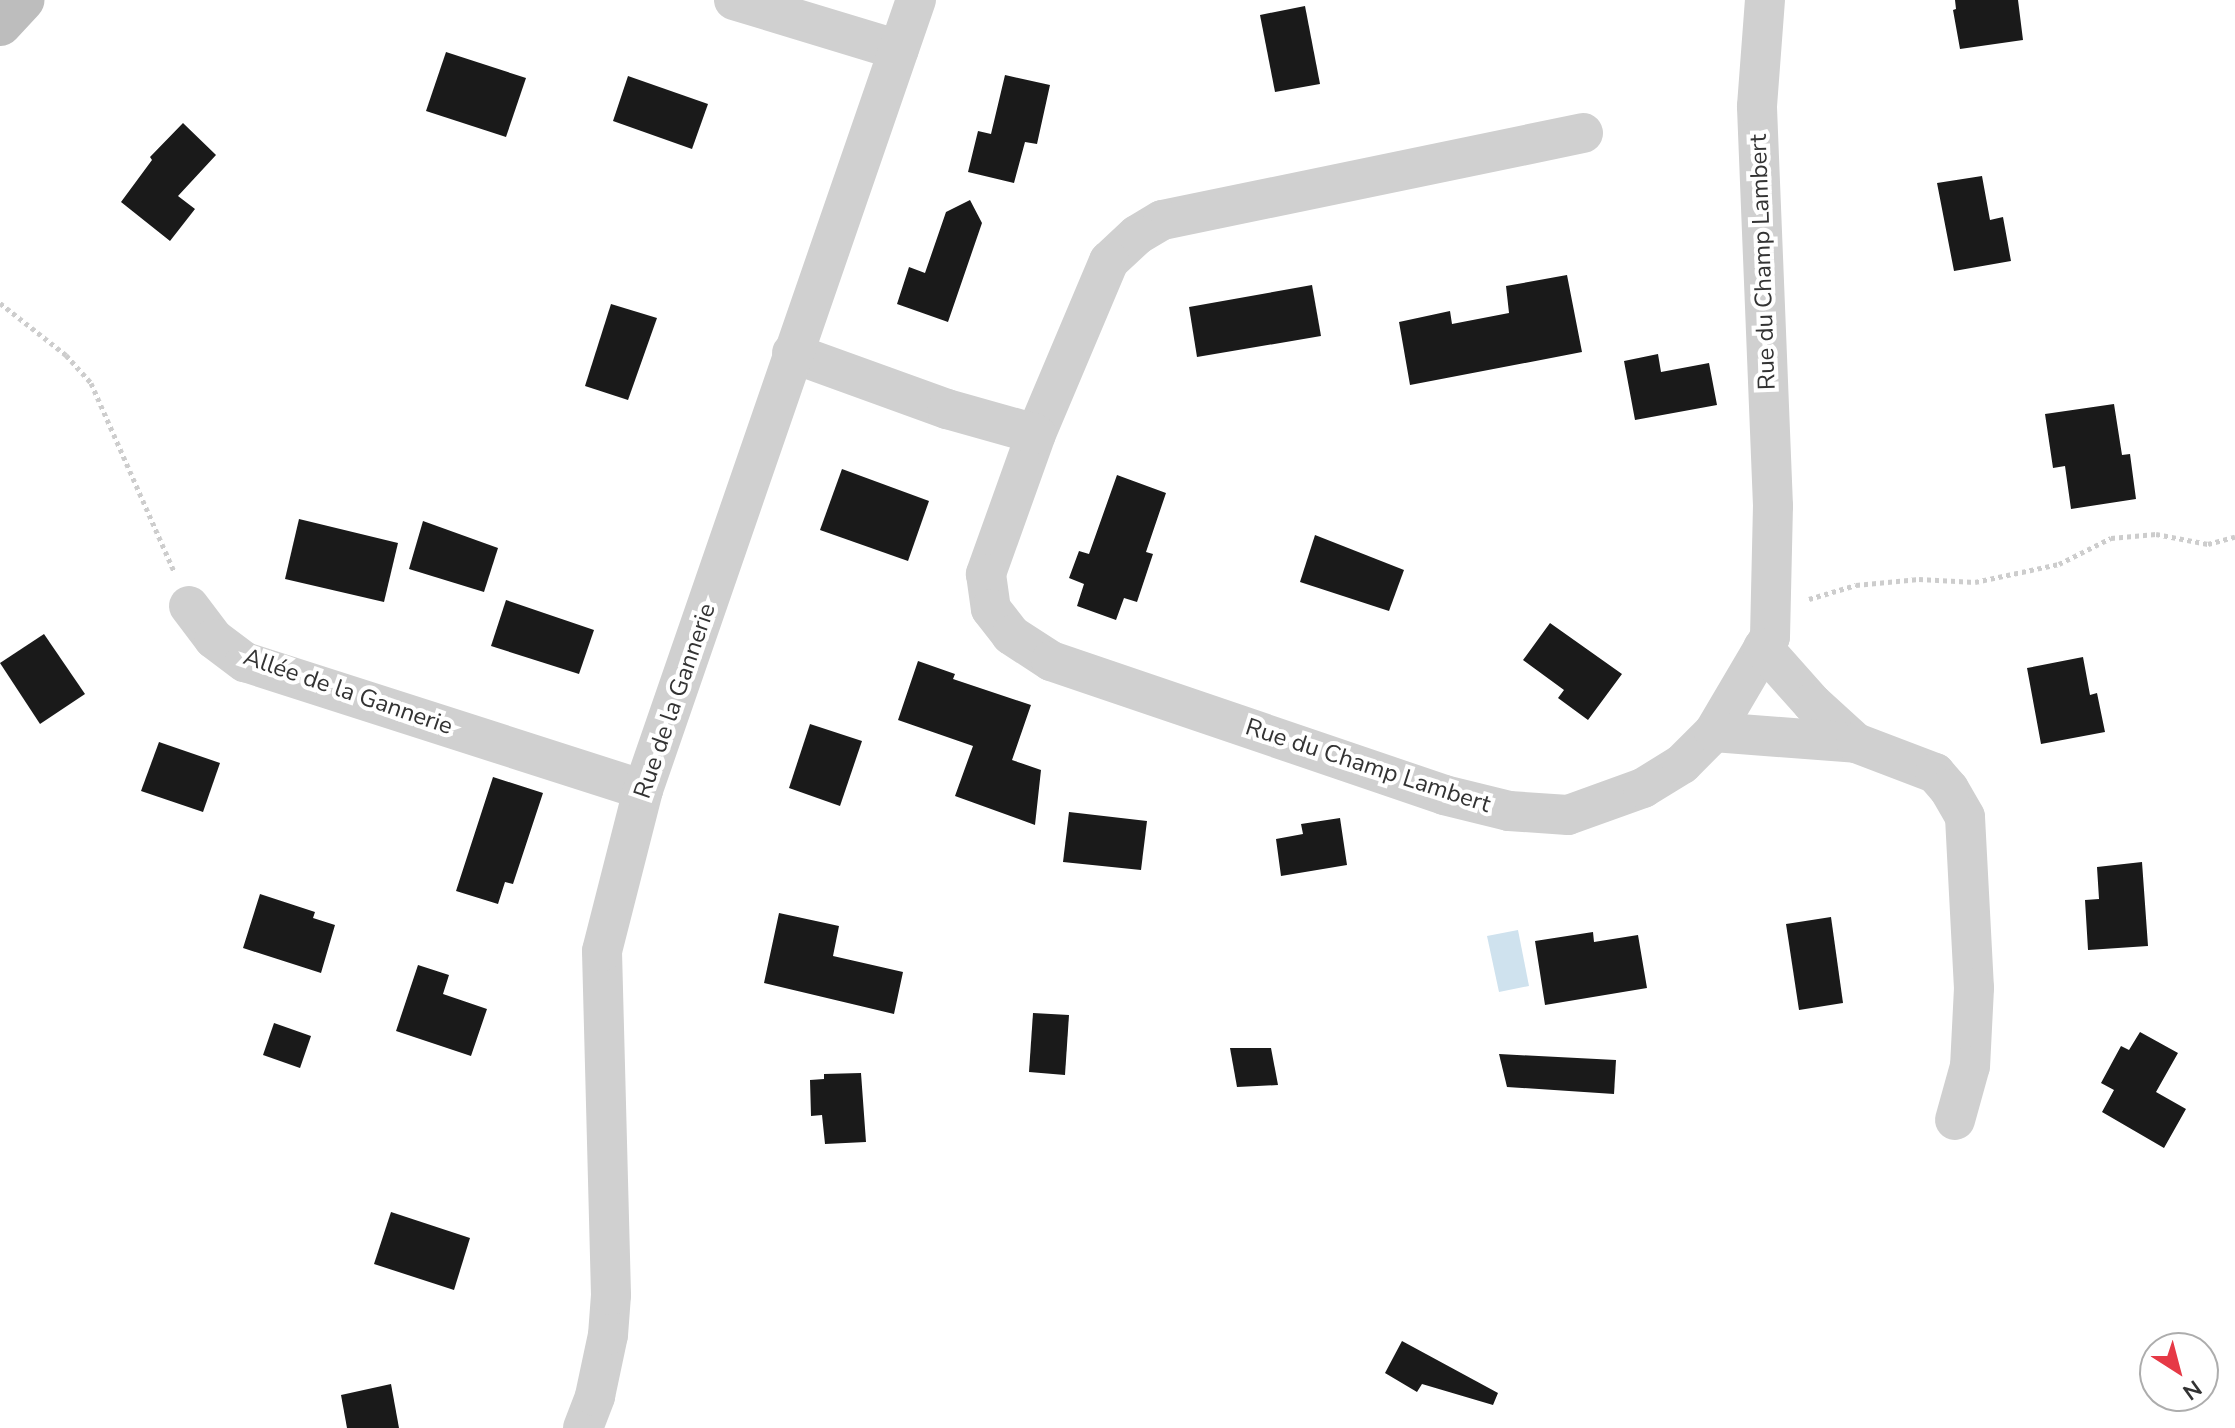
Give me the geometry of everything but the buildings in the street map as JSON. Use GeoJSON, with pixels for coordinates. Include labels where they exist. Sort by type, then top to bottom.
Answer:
{"type":"FeatureCollection","features":[{"type":"Feature","properties":{"kind":"main road"},"geometry":{"type":"LineString","coordinates":[[0,24],[22,0]]}},
{"type":"Feature","properties":{"kind":"street"},"geometry":{"type":"LineString","coordinates":[[734,0],[899,50]]}},
{"type":"Feature","properties":{"kind":"street","name":"Rue de la Gannerie"},"geometry":{"type":"LineString","coordinates":[[583,1428],[595,1396],[608,1335],[611,1295],[602,951],[643,790],[916,0]]}},
{"type":"Feature","properties":{"kind":"street","name":"Rue du Champ Lambert"},"geometry":{"type":"LineString","coordinates":[[1583,133],[1162,220],[1137,235],[1109,261],[1036,434],[986,574],[991,609],[1011,635],[1051,661],[1444,795],[1509,811],[1568,815],[1643,788],[1682,764],[1714,732],[1767,642],[1773,506],[1757,106],[1765,0]]}},
{"type":"Feature","properties":{"kind":"street"},"geometry":{"type":"LineString","coordinates":[[792,353],[947,409],[1036,434]]}},
{"type":"Feature","properties":{"kind":"street","name":"Allée de la Gannerie"},"geometry":{"type":"LineString","coordinates":[[189,606],[214,639],[245,662],[643,790]]}},
{"type":"Feature","properties":{"kind":"street"},"geometry":{"type":"LineString","coordinates":[[1767,642],[1812,703],[1856,743]]}},
{"type":"Feature","properties":{"kind":"street"},"geometry":{"type":"LineString","coordinates":[[1714,732],[1856,743],[1935,773],[1965,817],[1974,988],[1970,1066],[1955,1120]]}},
{"type":"Feature","properties":{"kind":"path"},"geometry":{"type":"LineString","coordinates":[[0,303],[66,355],[91,383],[189,606]]}},
{"type":"Feature","properties":{"kind":"path"},"geometry":{"type":"LineString","coordinates":[[1767,642],[1794,603],[1856,585],[1919,579],[1975,582],[2059,564],[2111,538],[2156,534],[2208,544],[2235,537]]}},
{"type":"Feature","properties":{"kind":"water"},"geometry":{"type":"Polygon","coordinates":[[[1518,930],[1529,986],[1499,992],[1487,936],[1518,930]]]}}]}
